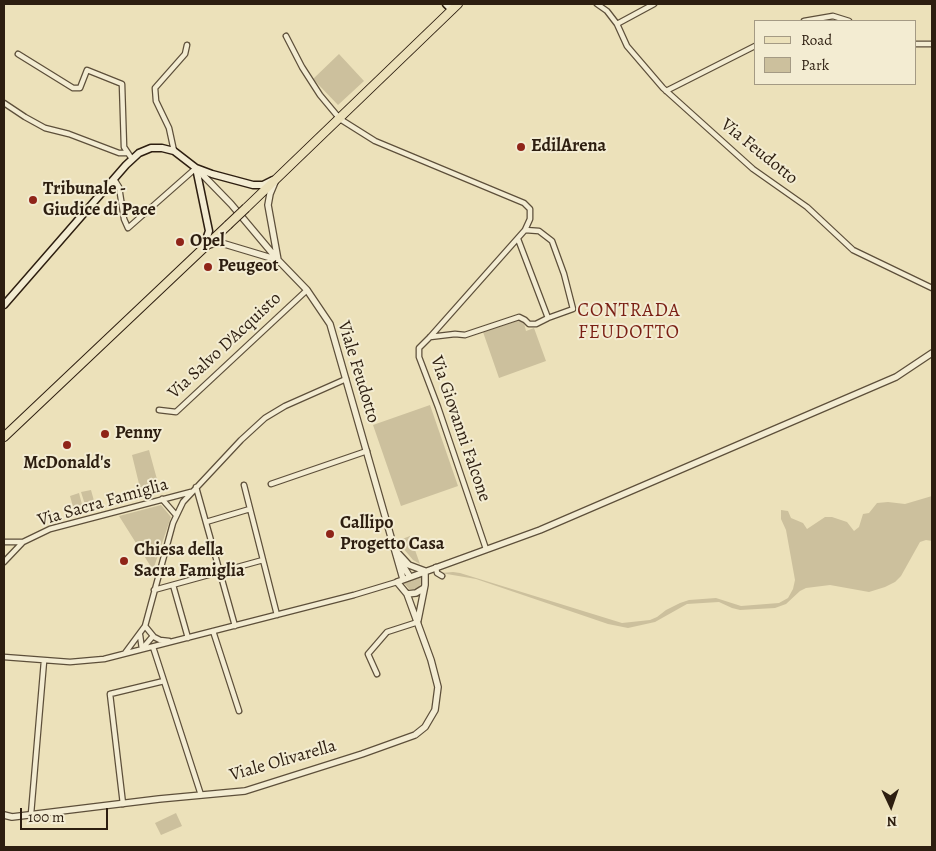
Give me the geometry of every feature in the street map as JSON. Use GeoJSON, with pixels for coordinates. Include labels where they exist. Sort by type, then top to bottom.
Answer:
{"type":"FeatureCollection","features":[{"type":"Feature","properties":{"kind":"main road"},"geometry":{"type":"LineString","coordinates":[[446,4],[452,10]]}},
{"type":"Feature","properties":{"kind":"main road"},"geometry":{"type":"LineString","coordinates":[[4,437],[340,119],[458,4]]}},
{"type":"Feature","properties":{"kind":"main road"},"geometry":{"type":"LineString","coordinates":[[4,305],[114,179],[130,156],[151,148],[162,148],[174,151],[196,168],[253,185],[263,185],[277,178]]}},
{"type":"Feature","properties":{"kind":"main road"},"geometry":{"type":"LineString","coordinates":[[196,168],[209,231],[203,248]]}},
{"type":"Feature","properties":{"kind":"street","name":"Via Feudotto"},"geometry":{"type":"LineString","coordinates":[[597,4],[607,11],[617,24],[627,46],[666,91],[753,169],[807,207],[853,250],[932,288]]}},
{"type":"Feature","properties":{"kind":"street"},"geometry":{"type":"LineString","coordinates":[[617,24],[654,4]]}},
{"type":"Feature","properties":{"kind":"street"},"geometry":{"type":"LineString","coordinates":[[810,20],[833,16],[846,20]]}},
{"type":"Feature","properties":{"kind":"street"},"geometry":{"type":"LineString","coordinates":[[286,36],[311,81],[340,119],[375,141],[524,203],[530,209],[530,219],[525,230],[540,230],[552,241],[564,274],[573,309],[536,324],[529,324],[519,317],[465,335],[455,334],[430,338]]}},
{"type":"Feature","properties":{"kind":"street"},"geometry":{"type":"LineString","coordinates":[[916,44],[932,44]]}},
{"type":"Feature","properties":{"kind":"street"},"geometry":{"type":"LineString","coordinates":[[174,151],[169,128],[156,101],[155,88],[185,54],[187,45]]}},
{"type":"Feature","properties":{"kind":"street"},"geometry":{"type":"LineString","coordinates":[[666,91],[754,47]]}},
{"type":"Feature","properties":{"kind":"street"},"geometry":{"type":"LineString","coordinates":[[18,54],[73,88],[80,88],[87,70],[122,84],[124,147],[130,156]]}},
{"type":"Feature","properties":{"kind":"street"},"geometry":{"type":"LineString","coordinates":[[4,103],[25,118],[45,128],[69,134],[130,156]]}},
{"type":"Feature","properties":{"kind":"street"},"geometry":{"type":"LineString","coordinates":[[114,179],[120,187],[124,219],[128,228],[196,168]]}},
{"type":"Feature","properties":{"kind":"street","name":"Viale Feudotto"},"geometry":{"type":"LineString","coordinates":[[196,168],[231,204],[278,260],[307,290],[330,324],[397,554],[400,580]]}},
{"type":"Feature","properties":{"kind":"street"},"geometry":{"type":"LineString","coordinates":[[203,248],[218,242],[278,260],[268,205],[270,194],[277,178]]}},
{"type":"Feature","properties":{"kind":"street","name":"Via Giovanni Falcone"},"geometry":{"type":"LineString","coordinates":[[486,549],[419,356],[419,348],[430,338],[525,230]]}},
{"type":"Feature","properties":{"kind":"street"},"geometry":{"type":"LineString","coordinates":[[518,238],[548,318]]}},
{"type":"Feature","properties":{"kind":"street","name":"Via Salvo D'Acquisto"},"geometry":{"type":"LineString","coordinates":[[159,410],[176,412],[307,290]]}},
{"type":"Feature","properties":{"kind":"street"},"geometry":{"type":"LineString","coordinates":[[4,657],[44,661],[90,662],[354,595],[410,577],[540,530],[896,377],[932,353]]}},
{"type":"Feature","properties":{"kind":"street"},"geometry":{"type":"LineString","coordinates":[[124,654],[145,626],[176,515],[183,502],[241,440],[265,418],[285,406],[346,379]]}},
{"type":"Feature","properties":{"kind":"street"},"geometry":{"type":"LineString","coordinates":[[271,484],[367,451]]}},
{"type":"Feature","properties":{"kind":"street"},"geometry":{"type":"LineString","coordinates":[[244,485],[277,615]]}},
{"type":"Feature","properties":{"kind":"street"},"geometry":{"type":"LineString","coordinates":[[196,487],[235,626]]}},
{"type":"Feature","properties":{"kind":"street","name":"Via Sacra Famiglia"},"geometry":{"type":"LineString","coordinates":[[4,562],[23,542],[50,529],[192,492]]}},
{"type":"Feature","properties":{"kind":"street"},"geometry":{"type":"LineString","coordinates":[[162,499],[176,515]]}},
{"type":"Feature","properties":{"kind":"street"},"geometry":{"type":"LineString","coordinates":[[206,522],[250,509]]}},
{"type":"Feature","properties":{"kind":"street","name":"Via Sacra Famiglia"},"geometry":{"type":"LineString","coordinates":[[4,542],[23,542]]}},
{"type":"Feature","properties":{"kind":"street"},"geometry":{"type":"LineString","coordinates":[[397,554],[409,564],[424,571]]}},
{"type":"Feature","properties":{"kind":"street"},"geometry":{"type":"LineString","coordinates":[[397,554],[410,577]]}},
{"type":"Feature","properties":{"kind":"street"},"geometry":{"type":"LineString","coordinates":[[154,590],[263,560]]}},
{"type":"Feature","properties":{"kind":"street"},"geometry":{"type":"LineString","coordinates":[[436,567],[437,573],[442,576]]}},
{"type":"Feature","properties":{"kind":"street","name":"Viale Olivarella"},"geometry":{"type":"LineString","coordinates":[[418,622],[424,588],[424,571]]}},
{"type":"Feature","properties":{"kind":"street","name":"Viale Olivarella"},"geometry":{"type":"LineString","coordinates":[[4,815],[12,817],[245,791],[415,735],[425,727],[435,710],[438,687],[418,622],[400,580]]}},
{"type":"Feature","properties":{"kind":"street"},"geometry":{"type":"LineString","coordinates":[[173,585],[188,638]]}},
{"type":"Feature","properties":{"kind":"street"},"geometry":{"type":"LineString","coordinates":[[407,594],[416,594],[424,588]]}},
{"type":"Feature","properties":{"kind":"street"},"geometry":{"type":"LineString","coordinates":[[377,674],[368,654],[388,632],[418,622]]}},
{"type":"Feature","properties":{"kind":"street"},"geometry":{"type":"LineString","coordinates":[[145,626],[153,636],[160,640],[173,642]]}},
{"type":"Feature","properties":{"kind":"street"},"geometry":{"type":"LineString","coordinates":[[213,631],[239,711]]}},
{"type":"Feature","properties":{"kind":"street"},"geometry":{"type":"LineString","coordinates":[[140,635],[142,649]]}},
{"type":"Feature","properties":{"kind":"street"},"geometry":{"type":"LineString","coordinates":[[142,649],[153,636]]}},
{"type":"Feature","properties":{"kind":"street"},"geometry":{"type":"LineString","coordinates":[[153,647],[201,795]]}},
{"type":"Feature","properties":{"kind":"street"},"geometry":{"type":"LineString","coordinates":[[31,814],[44,661]]}},
{"type":"Feature","properties":{"kind":"street"},"geometry":{"type":"LineString","coordinates":[[123,804],[110,694],[164,681]]}},
{"type":"Feature","properties":{"kind":"green space"},"geometry":{"type":"Polygon","coordinates":[[[339,54],[364,81],[338,105],[313,79],[339,54]]]}},
{"type":"Feature","properties":{"kind":"green space"},"geometry":{"type":"Polygon","coordinates":[[[519,320],[524,323],[526,331],[534,328],[546,361],[499,378],[483,332],[519,320]]]}},
{"type":"Feature","properties":{"kind":"green space"},"geometry":{"type":"Polygon","coordinates":[[[430,405],[458,486],[401,506],[373,425],[430,405]]]}},
{"type":"Feature","properties":{"kind":"green space"},"geometry":{"type":"Polygon","coordinates":[[[149,450],[158,483],[140,488],[132,455],[149,450]]]}},
{"type":"Feature","properties":{"kind":"green space"},"geometry":{"type":"Polygon","coordinates":[[[91,490],[96,508],[87,511],[81,492],[91,490]]]}},
{"type":"Feature","properties":{"kind":"green space"},"geometry":{"type":"Polygon","coordinates":[[[79,493],[84,512],[75,514],[70,496],[79,493]]]}},
{"type":"Feature","properties":{"kind":"green space"},"geometry":{"type":"Polygon","coordinates":[[[932,496],[932,541],[920,542],[901,576],[895,582],[869,592],[830,585],[806,588],[786,604],[775,608],[740,610],[719,602],[687,604],[655,622],[628,628],[608,624],[476,579],[441,573],[460,573],[622,623],[650,620],[666,610],[689,600],[716,598],[741,606],[779,603],[788,598],[795,580],[786,530],[781,519],[781,510],[788,511],[791,518],[803,523],[807,529],[825,517],[832,517],[847,522],[854,531],[859,527],[863,514],[869,513],[877,503],[905,504],[932,496]]]}},
{"type":"Feature","properties":{"kind":"green space"},"geometry":{"type":"Polygon","coordinates":[[[161,505],[171,517],[153,570],[119,516],[161,505]]]}},
{"type":"Feature","properties":{"kind":"green space"},"geometry":{"type":"Polygon","coordinates":[[[410,536],[420,564],[413,560],[397,541],[410,536]]]}},
{"type":"Feature","properties":{"kind":"green space"},"geometry":{"type":"Polygon","coordinates":[[[421,577],[422,583],[417,589],[409,589],[404,583],[421,577]]]}},
{"type":"Feature","properties":{"kind":"green space"},"geometry":{"type":"Polygon","coordinates":[[[176,813],[182,826],[161,835],[155,823],[176,813]]]}},
{"type":"Feature","properties":{"kind":"place","name":"EdilArena"},"geometry":{"type":"Point","coordinates":[521,147]}},
{"type":"Feature","properties":{"kind":"place","name":"Tribunale - Giudice di Pace"},"geometry":{"type":"Point","coordinates":[33,200]}},
{"type":"Feature","properties":{"kind":"place","name":"Opel"},"geometry":{"type":"Point","coordinates":[180,242]}},
{"type":"Feature","properties":{"kind":"place","name":"Peugeot"},"geometry":{"type":"Point","coordinates":[208,267]}},
{"type":"Feature","properties":{"kind":"place","name":"Penny"},"geometry":{"type":"Point","coordinates":[105,434]}},
{"type":"Feature","properties":{"kind":"place","name":"McDonald's"},"geometry":{"type":"Point","coordinates":[67,445]}},
{"type":"Feature","properties":{"kind":"place","name":"Callipo Progetto Casa"},"geometry":{"type":"Point","coordinates":[330,534]}},
{"type":"Feature","properties":{"kind":"place","name":"Chiesa della Sacra Famiglia"},"geometry":{"type":"Point","coordinates":[124,561]}},
{"type":"Feature","properties":{"kind":"district","name":"CONTRADA FEUDOTTO"},"geometry":{"type":"Point","coordinates":[629,322]}}]}
